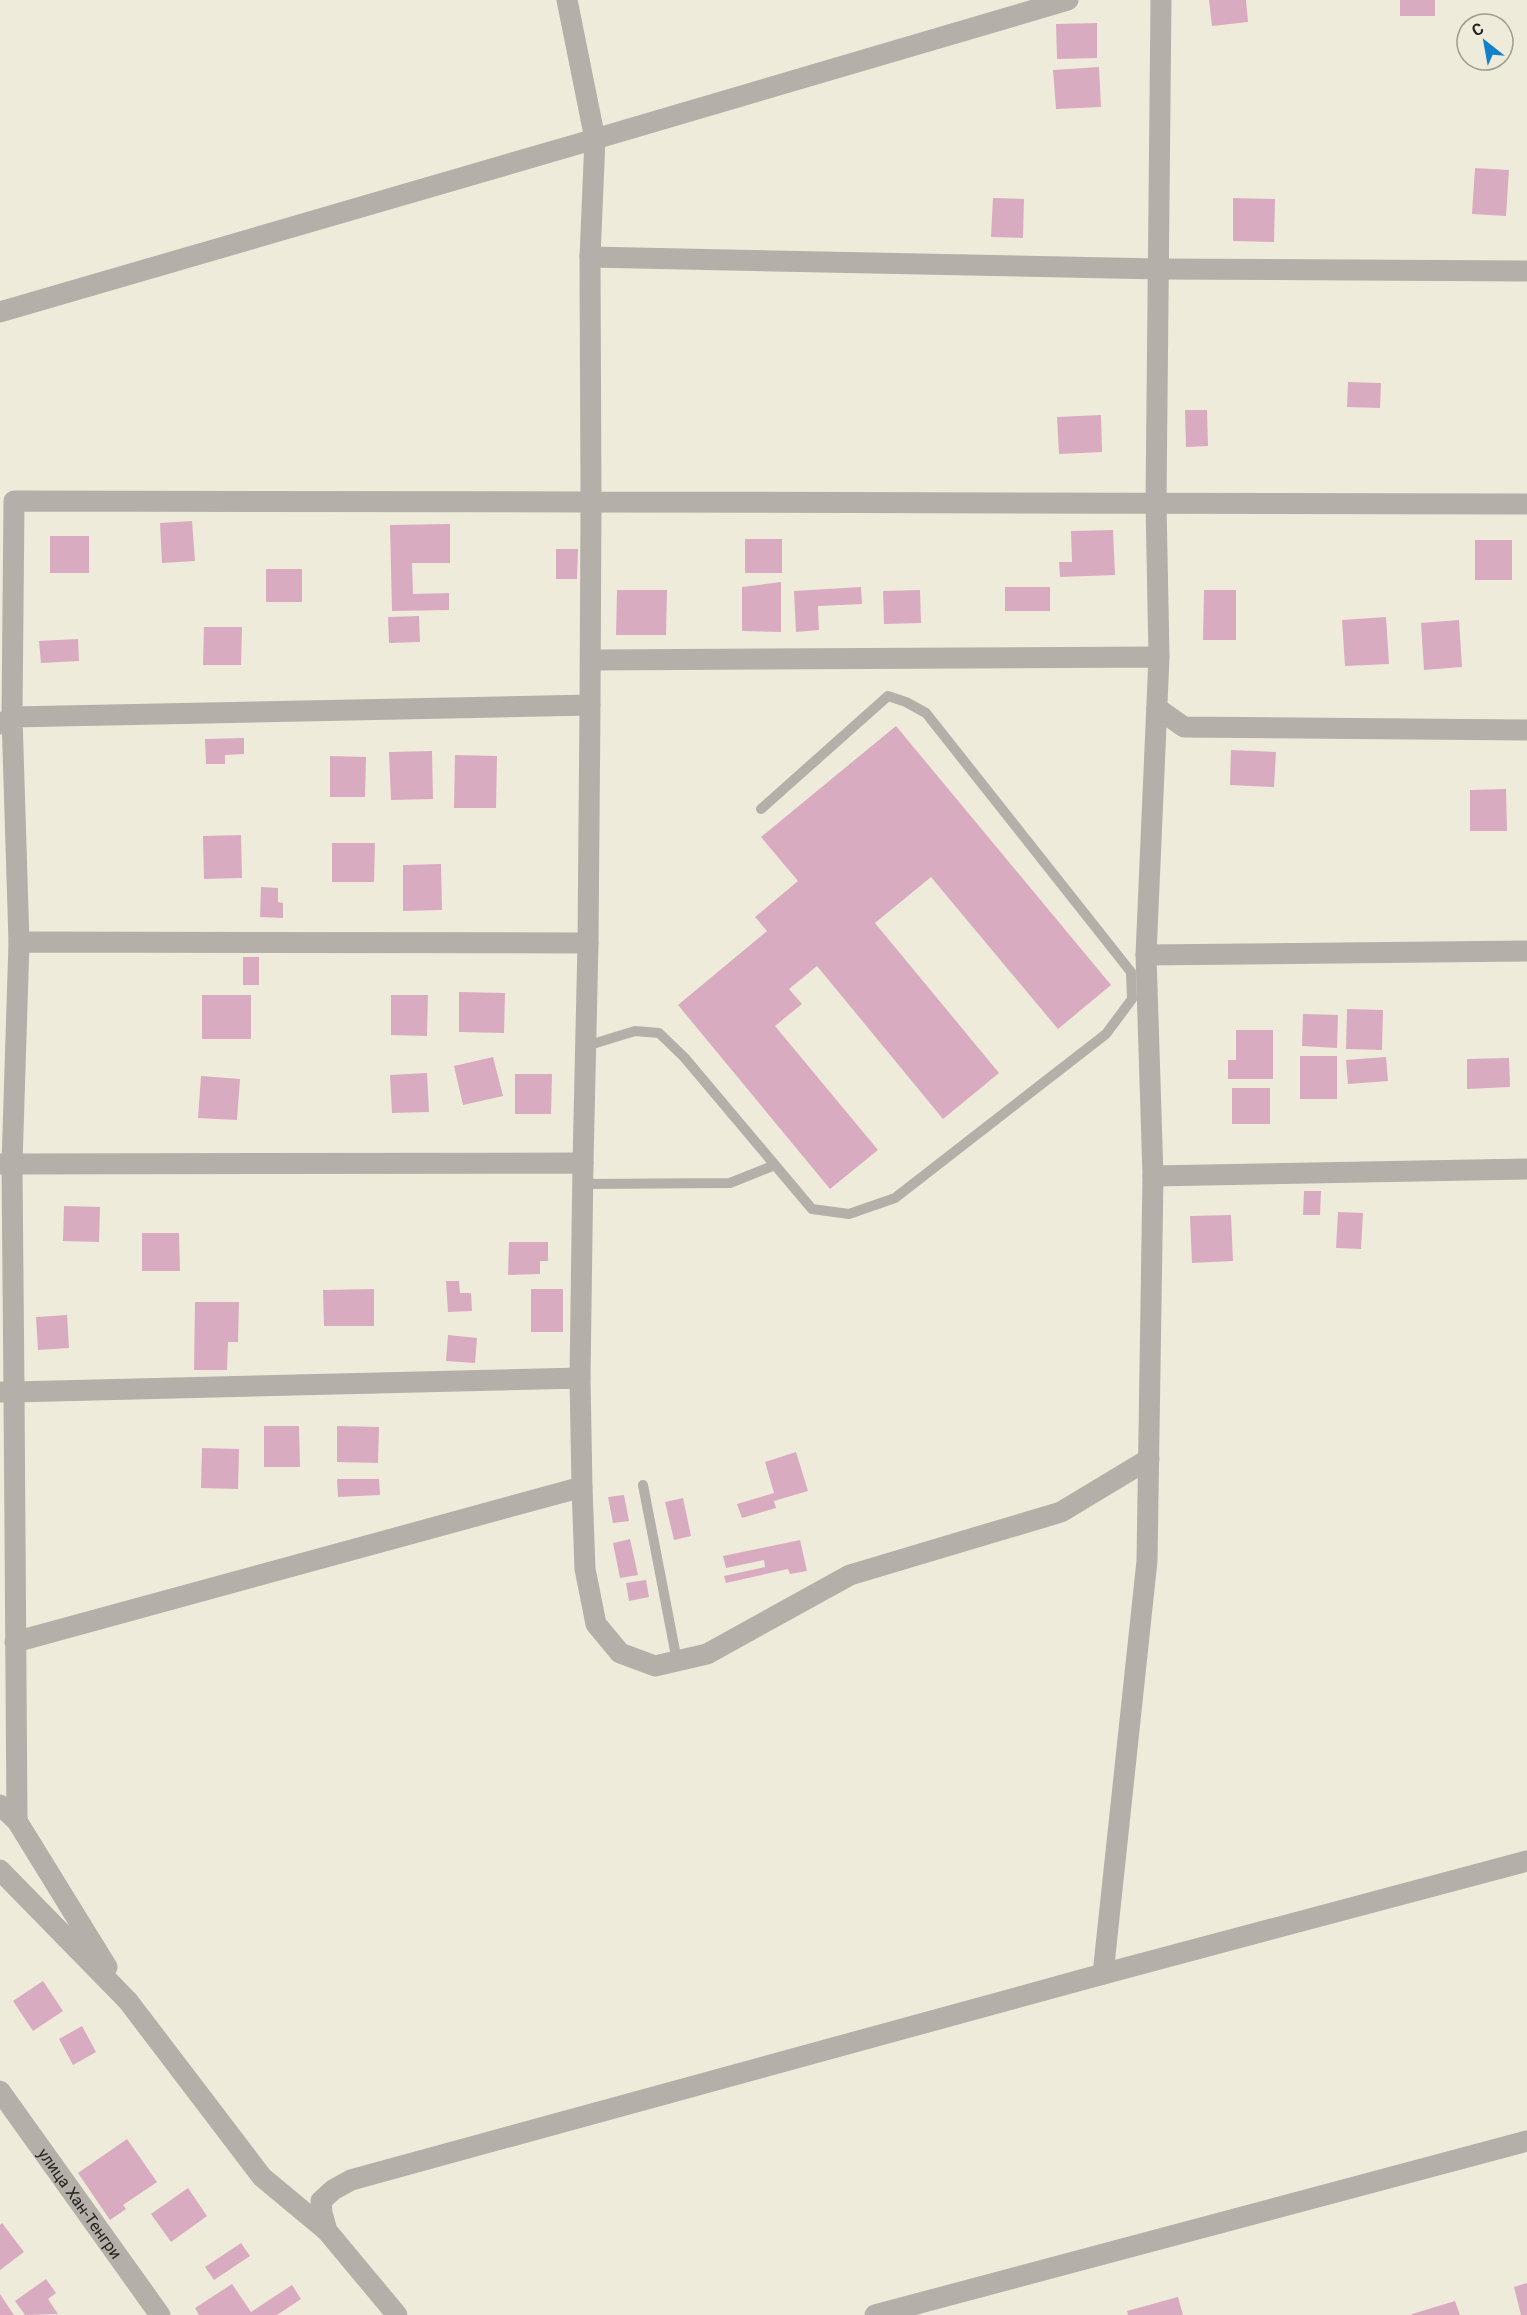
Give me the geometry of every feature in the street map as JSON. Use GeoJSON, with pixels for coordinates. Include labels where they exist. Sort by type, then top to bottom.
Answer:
{"type":"FeatureCollection","features":[{"type":"Feature","properties":{"kind":"street"},"geometry":{"type":"LineString","coordinates":[[567,0],[595,139],[590,257],[591,660],[580,1378],[585,1569],[596,1624],[620,1653],[655,1666],[707,1654],[850,1575],[1061,1512],[1149,1459]]}},
{"type":"Feature","properties":{"kind":"street"},"geometry":{"type":"LineString","coordinates":[[0,312],[1068,0]]}},
{"type":"Feature","properties":{"kind":"street"},"geometry":{"type":"LineString","coordinates":[[1103,1974],[1147,1560],[1153,1176],[1146,954],[1159,657],[1156,503],[1161,0]]}},
{"type":"Feature","properties":{"kind":"street"},"geometry":{"type":"LineString","coordinates":[[590,257],[1159,269],[1527,271]]}},
{"type":"Feature","properties":{"kind":"street"},"geometry":{"type":"LineString","coordinates":[[17,1821],[15,1642],[7,1392],[6,1164],[20,942],[6,721],[7,500],[1527,504]]}},
{"type":"Feature","properties":{"kind":"street"},"geometry":{"type":"LineString","coordinates":[[591,660],[1159,657]]}},
{"type":"Feature","properties":{"kind":"street"},"geometry":{"type":"LineString","coordinates":[[6,721],[590,705]]}},
{"type":"Feature","properties":{"kind":"street"},"geometry":{"type":"LineString","coordinates":[[1157,708],[1184,727],[1527,730]]}},
{"type":"Feature","properties":{"kind":"street"},"geometry":{"type":"LineString","coordinates":[[20,942],[588,943]]}},
{"type":"Feature","properties":{"kind":"street"},"geometry":{"type":"LineString","coordinates":[[1146,954],[1527,951]]}},
{"type":"Feature","properties":{"kind":"street"},"geometry":{"type":"LineString","coordinates":[[6,1164],[583,1163]]}},
{"type":"Feature","properties":{"kind":"street"},"geometry":{"type":"LineString","coordinates":[[1153,1176],[1527,1169]]}},
{"type":"Feature","properties":{"kind":"street"},"geometry":{"type":"LineString","coordinates":[[7,1392],[580,1378]]}},
{"type":"Feature","properties":{"kind":"street"},"geometry":{"type":"LineString","coordinates":[[15,1642],[582,1487]]}},
{"type":"Feature","properties":{"kind":"street"},"geometry":{"type":"LineString","coordinates":[[0,1804],[17,1821],[128,2001],[262,2177],[327,2232],[397,2315]]}},
{"type":"Feature","properties":{"kind":"street"},"geometry":{"type":"LineString","coordinates":[[327,2232],[321,2201],[333,2190],[351,2180],[1103,1974],[1527,1861]]}},
{"type":"Feature","properties":{"kind":"street"},"geometry":{"type":"LineString","coordinates":[[0,1870],[128,2001]]}},
{"type":"Feature","properties":{"kind":"street","name":"улица Хан-Тенгри"},"geometry":{"type":"LineString","coordinates":[[0,2091],[160,2315]]}},
{"type":"Feature","properties":{"kind":"street"},"geometry":{"type":"LineString","coordinates":[[874,2315],[1527,2141]]}},
{"type":"Feature","properties":{"kind":"lane"},"geometry":{"type":"LineString","coordinates":[[586,1046],[635,1031],[659,1033],[684,1057],[812,1209],[849,1214],[895,1198],[1106,1034],[1132,999],[1131,972],[926,712],[888,696],[761,809]]}},
{"type":"Feature","properties":{"kind":"lane"},"geometry":{"type":"LineString","coordinates":[[582,1184],[730,1183],[775,1165]]}},
{"type":"Feature","properties":{"kind":"lane"},"geometry":{"type":"LineString","coordinates":[[643,1485],[677,1661]]}},
{"type":"Feature","properties":{"kind":"building"},"geometry":{"type":"Polygon","coordinates":[[[1209,0],[1246,0],[1248,22],[1212,26],[1209,0]]]}},
{"type":"Feature","properties":{"kind":"building"},"geometry":{"type":"Polygon","coordinates":[[[1400,0],[1435,0],[1435,16],[1400,16],[1400,0]]]}},
{"type":"Feature","properties":{"kind":"building"},"geometry":{"type":"Polygon","coordinates":[[[1097,23],[1097,58],[1057,59],[1056,24],[1097,23]]]}},
{"type":"Feature","properties":{"kind":"building"},"geometry":{"type":"Polygon","coordinates":[[[1099,67],[1101,107],[1056,109],[1053,70],[1099,67]]]}},
{"type":"Feature","properties":{"kind":"building"},"geometry":{"type":"Polygon","coordinates":[[[1475,168],[1509,170],[1506,216],[1472,214],[1475,168]]]}},
{"type":"Feature","properties":{"kind":"building"},"geometry":{"type":"Polygon","coordinates":[[[993,198],[1024,199],[1023,238],[991,237],[993,198]]]}},
{"type":"Feature","properties":{"kind":"building"},"geometry":{"type":"Polygon","coordinates":[[[1233,198],[1275,199],[1274,242],[1233,241],[1233,198]]]}},
{"type":"Feature","properties":{"kind":"building"},"geometry":{"type":"Polygon","coordinates":[[[1348,382],[1381,383],[1380,408],[1347,407],[1348,382]]]}},
{"type":"Feature","properties":{"kind":"building"},"geometry":{"type":"Polygon","coordinates":[[[1185,410],[1207,410],[1208,446],[1186,447],[1185,410]]]}},
{"type":"Feature","properties":{"kind":"building"},"geometry":{"type":"Polygon","coordinates":[[[1101,415],[1102,452],[1059,454],[1057,417],[1101,415]]]}},
{"type":"Feature","properties":{"kind":"building"},"geometry":{"type":"Polygon","coordinates":[[[192,521],[195,561],[162,563],[160,523],[192,521]]]}},
{"type":"Feature","properties":{"kind":"building"},"geometry":{"type":"Polygon","coordinates":[[[450,524],[450,563],[412,563],[413,594],[449,593],[449,610],[392,611],[390,525],[450,524]]]}},
{"type":"Feature","properties":{"kind":"building"},"geometry":{"type":"Polygon","coordinates":[[[1113,530],[1115,575],[1060,577],[1059,562],[1072,562],[1071,531],[1113,530]]]}},
{"type":"Feature","properties":{"kind":"building"},"geometry":{"type":"Polygon","coordinates":[[[50,536],[89,536],[89,573],[50,573],[50,536]]]}},
{"type":"Feature","properties":{"kind":"building"},"geometry":{"type":"Polygon","coordinates":[[[745,539],[782,539],[782,573],[745,573],[745,539]]]}},
{"type":"Feature","properties":{"kind":"building"},"geometry":{"type":"Polygon","coordinates":[[[1475,540],[1512,540],[1512,580],[1475,580],[1475,540]]]}},
{"type":"Feature","properties":{"kind":"building"},"geometry":{"type":"Polygon","coordinates":[[[556,549],[578,549],[577,579],[556,579],[556,549]]]}},
{"type":"Feature","properties":{"kind":"building"},"geometry":{"type":"Polygon","coordinates":[[[266,569],[302,569],[302,602],[266,602],[266,569]]]}},
{"type":"Feature","properties":{"kind":"building"},"geometry":{"type":"Polygon","coordinates":[[[781,582],[781,632],[742,631],[742,587],[781,582]]]}},
{"type":"Feature","properties":{"kind":"building"},"geometry":{"type":"Polygon","coordinates":[[[861,587],[862,604],[818,606],[819,630],[796,632],[794,591],[861,587]]]}},
{"type":"Feature","properties":{"kind":"building"},"geometry":{"type":"Polygon","coordinates":[[[1005,587],[1050,587],[1050,611],[1005,611],[1005,587]]]}},
{"type":"Feature","properties":{"kind":"building"},"geometry":{"type":"Polygon","coordinates":[[[617,590],[667,590],[666,635],[616,635],[617,590]]]}},
{"type":"Feature","properties":{"kind":"building"},"geometry":{"type":"Polygon","coordinates":[[[920,590],[921,623],[884,624],[883,591],[920,590]]]}},
{"type":"Feature","properties":{"kind":"building"},"geometry":{"type":"Polygon","coordinates":[[[1204,590],[1236,590],[1236,640],[1203,640],[1204,590]]]}},
{"type":"Feature","properties":{"kind":"building"},"geometry":{"type":"Polygon","coordinates":[[[419,616],[420,642],[389,643],[388,617],[419,616]]]}},
{"type":"Feature","properties":{"kind":"building"},"geometry":{"type":"Polygon","coordinates":[[[1386,617],[1389,664],[1345,666],[1342,620],[1386,617]]]}},
{"type":"Feature","properties":{"kind":"building"},"geometry":{"type":"Polygon","coordinates":[[[1459,620],[1462,667],[1424,670],[1421,623],[1459,620]]]}},
{"type":"Feature","properties":{"kind":"building"},"geometry":{"type":"Polygon","coordinates":[[[204,627],[242,627],[241,665],[203,665],[204,627]]]}},
{"type":"Feature","properties":{"kind":"building"},"geometry":{"type":"Polygon","coordinates":[[[78,639],[79,661],[41,663],[39,641],[78,639]]]}},
{"type":"Feature","properties":{"kind":"building"},"geometry":{"type":"Polygon","coordinates":[[[896,726],[1111,985],[1058,1029],[931,877],[875,923],[999,1073],[943,1119],[817,966],[789,989],[802,1004],[775,1026],[878,1150],[830,1189],[678,1005],[767,931],[755,917],[798,881],[761,837],[896,726]]]}},
{"type":"Feature","properties":{"kind":"building"},"geometry":{"type":"Polygon","coordinates":[[[244,738],[244,754],[225,755],[225,764],[206,764],[205,739],[244,738]]]}},
{"type":"Feature","properties":{"kind":"building"},"geometry":{"type":"Polygon","coordinates":[[[1231,750],[1276,752],[1274,787],[1230,785],[1231,750]]]}},
{"type":"Feature","properties":{"kind":"building"},"geometry":{"type":"Polygon","coordinates":[[[432,751],[433,799],[391,800],[389,752],[432,751]]]}},
{"type":"Feature","properties":{"kind":"building"},"geometry":{"type":"Polygon","coordinates":[[[455,755],[497,756],[496,808],[454,808],[455,755]]]}},
{"type":"Feature","properties":{"kind":"building"},"geometry":{"type":"Polygon","coordinates":[[[330,756],[366,757],[365,797],[330,797],[330,756]]]}},
{"type":"Feature","properties":{"kind":"building"},"geometry":{"type":"Polygon","coordinates":[[[1506,789],[1507,831],[1470,831],[1470,790],[1506,789]]]}},
{"type":"Feature","properties":{"kind":"building"},"geometry":{"type":"Polygon","coordinates":[[[241,835],[242,878],[204,879],[203,836],[241,835]]]}},
{"type":"Feature","properties":{"kind":"building"},"geometry":{"type":"Polygon","coordinates":[[[332,843],[375,843],[374,882],[332,882],[332,843]]]}},
{"type":"Feature","properties":{"kind":"building"},"geometry":{"type":"Polygon","coordinates":[[[441,864],[442,910],[403,911],[403,865],[441,864]]]}},
{"type":"Feature","properties":{"kind":"building"},"geometry":{"type":"Polygon","coordinates":[[[261,887],[278,888],[278,902],[283,903],[283,918],[260,917],[261,887]]]}},
{"type":"Feature","properties":{"kind":"building"},"geometry":{"type":"Polygon","coordinates":[[[243,957],[259,957],[259,985],[243,985],[243,957]]]}},
{"type":"Feature","properties":{"kind":"building"},"geometry":{"type":"Polygon","coordinates":[[[459,992],[505,993],[504,1033],[459,1032],[459,992]]]}},
{"type":"Feature","properties":{"kind":"building"},"geometry":{"type":"Polygon","coordinates":[[[202,995],[251,995],[251,1039],[202,1039],[202,995]]]}},
{"type":"Feature","properties":{"kind":"building"},"geometry":{"type":"Polygon","coordinates":[[[391,995],[428,995],[427,1036],[391,1035],[391,995]]]}},
{"type":"Feature","properties":{"kind":"building"},"geometry":{"type":"Polygon","coordinates":[[[1347,1009],[1383,1010],[1382,1050],[1346,1049],[1347,1009]]]}},
{"type":"Feature","properties":{"kind":"building"},"geometry":{"type":"Polygon","coordinates":[[[1303,1014],[1338,1015],[1337,1048],[1302,1046],[1303,1014]]]}},
{"type":"Feature","properties":{"kind":"building"},"geometry":{"type":"Polygon","coordinates":[[[1236,1030],[1273,1030],[1273,1079],[1228,1079],[1228,1060],[1236,1060],[1236,1030]]]}},
{"type":"Feature","properties":{"kind":"building"},"geometry":{"type":"Polygon","coordinates":[[[1300,1056],[1337,1056],[1337,1099],[1300,1099],[1300,1056]]]}},
{"type":"Feature","properties":{"kind":"building"},"geometry":{"type":"Polygon","coordinates":[[[493,1057],[503,1096],[463,1105],[454,1066],[493,1057]]]}},
{"type":"Feature","properties":{"kind":"building"},"geometry":{"type":"Polygon","coordinates":[[[1386,1057],[1388,1081],[1348,1084],[1346,1060],[1386,1057]]]}},
{"type":"Feature","properties":{"kind":"building"},"geometry":{"type":"Polygon","coordinates":[[[1509,1058],[1510,1087],[1467,1089],[1467,1059],[1509,1058]]]}},
{"type":"Feature","properties":{"kind":"building"},"geometry":{"type":"Polygon","coordinates":[[[427,1073],[429,1112],[392,1113],[390,1075],[427,1073]]]}},
{"type":"Feature","properties":{"kind":"building"},"geometry":{"type":"Polygon","coordinates":[[[515,1074],[552,1074],[551,1114],[515,1114],[515,1074]]]}},
{"type":"Feature","properties":{"kind":"building"},"geometry":{"type":"Polygon","coordinates":[[[201,1076],[240,1079],[237,1120],[198,1118],[201,1076]]]}},
{"type":"Feature","properties":{"kind":"building"},"geometry":{"type":"Polygon","coordinates":[[[1232,1088],[1270,1088],[1270,1124],[1232,1124],[1232,1088]]]}},
{"type":"Feature","properties":{"kind":"building"},"geometry":{"type":"Polygon","coordinates":[[[1304,1191],[1321,1191],[1320,1215],[1303,1215],[1304,1191]]]}},
{"type":"Feature","properties":{"kind":"building"},"geometry":{"type":"Polygon","coordinates":[[[64,1206],[100,1207],[99,1242],[63,1241],[64,1206]]]}},
{"type":"Feature","properties":{"kind":"building"},"geometry":{"type":"Polygon","coordinates":[[[1338,1212],[1363,1213],[1361,1249],[1336,1248],[1338,1212]]]}},
{"type":"Feature","properties":{"kind":"building"},"geometry":{"type":"Polygon","coordinates":[[[1231,1215],[1233,1261],[1192,1263],[1190,1216],[1231,1215]]]}},
{"type":"Feature","properties":{"kind":"building"},"geometry":{"type":"Polygon","coordinates":[[[142,1233],[179,1233],[180,1271],[142,1271],[142,1233]]]}},
{"type":"Feature","properties":{"kind":"building"},"geometry":{"type":"Polygon","coordinates":[[[509,1242],[548,1242],[548,1261],[540,1261],[540,1274],[508,1275],[509,1242]]]}},
{"type":"Feature","properties":{"kind":"building"},"geometry":{"type":"Polygon","coordinates":[[[446,1281],[459,1281],[460,1293],[471,1293],[472,1311],[448,1312],[446,1281]]]}},
{"type":"Feature","properties":{"kind":"building"},"geometry":{"type":"Polygon","coordinates":[[[374,1289],[374,1326],[324,1326],[323,1290],[374,1289]]]}},
{"type":"Feature","properties":{"kind":"building"},"geometry":{"type":"Polygon","coordinates":[[[531,1289],[563,1289],[563,1332],[531,1332],[531,1289]]]}},
{"type":"Feature","properties":{"kind":"building"},"geometry":{"type":"Polygon","coordinates":[[[195,1302],[239,1302],[238,1342],[228,1342],[227,1370],[194,1370],[195,1302]]]}},
{"type":"Feature","properties":{"kind":"building"},"geometry":{"type":"Polygon","coordinates":[[[67,1315],[69,1348],[38,1350],[36,1317],[67,1315]]]}},
{"type":"Feature","properties":{"kind":"building"},"geometry":{"type":"Polygon","coordinates":[[[448,1335],[477,1338],[475,1363],[446,1361],[448,1335]]]}},
{"type":"Feature","properties":{"kind":"building"},"geometry":{"type":"Polygon","coordinates":[[[264,1426],[299,1426],[300,1467],[264,1467],[264,1426]]]}},
{"type":"Feature","properties":{"kind":"building"},"geometry":{"type":"Polygon","coordinates":[[[337,1426],[379,1427],[378,1463],[337,1462],[337,1426]]]}},
{"type":"Feature","properties":{"kind":"building"},"geometry":{"type":"Polygon","coordinates":[[[202,1448],[239,1449],[238,1489],[201,1488],[202,1448]]]}},
{"type":"Feature","properties":{"kind":"building"},"geometry":{"type":"Polygon","coordinates":[[[796,1452],[808,1491],[774,1501],[776,1508],[742,1518],[737,1504],[774,1493],[765,1462],[796,1452]]]}},
{"type":"Feature","properties":{"kind":"building"},"geometry":{"type":"Polygon","coordinates":[[[337,1479],[379,1479],[380,1495],[338,1497],[337,1479]]]}},
{"type":"Feature","properties":{"kind":"building"},"geometry":{"type":"Polygon","coordinates":[[[624,1495],[629,1521],[613,1523],[608,1497],[624,1495]]]}},
{"type":"Feature","properties":{"kind":"building"},"geometry":{"type":"Polygon","coordinates":[[[683,1498],[691,1536],[674,1540],[665,1502],[683,1498]]]}},
{"type":"Feature","properties":{"kind":"building"},"geometry":{"type":"Polygon","coordinates":[[[630,1539],[638,1575],[620,1578],[613,1543],[630,1539]]]}},
{"type":"Feature","properties":{"kind":"building"},"geometry":{"type":"Polygon","coordinates":[[[800,1540],[807,1571],[790,1574],[788,1569],[726,1583],[724,1576],[765,1567],[764,1560],[726,1568],[723,1556],[800,1540]]]}},
{"type":"Feature","properties":{"kind":"building"},"geometry":{"type":"Polygon","coordinates":[[[646,1580],[649,1597],[629,1601],[626,1583],[646,1580]]]}},
{"type":"Feature","properties":{"kind":"building"},"geometry":{"type":"Polygon","coordinates":[[[43,1981],[63,2011],[33,2031],[13,2001],[43,1981]]]}},
{"type":"Feature","properties":{"kind":"building"},"geometry":{"type":"Polygon","coordinates":[[[82,2026],[96,2052],[73,2065],[59,2039],[82,2026]]]}},
{"type":"Feature","properties":{"kind":"building"},"geometry":{"type":"Polygon","coordinates":[[[127,2139],[157,2182],[123,2205],[126,2209],[110,2220],[78,2173],[127,2139]]]}},
{"type":"Feature","properties":{"kind":"building"},"geometry":{"type":"Polygon","coordinates":[[[188,2188],[207,2216],[171,2242],[151,2214],[188,2188]]]}},
{"type":"Feature","properties":{"kind":"building"},"geometry":{"type":"Polygon","coordinates":[[[2,2223],[24,2252],[0,2270],[0,2225],[2,2223]]]}},
{"type":"Feature","properties":{"kind":"building"},"geometry":{"type":"Polygon","coordinates":[[[241,2243],[250,2256],[214,2280],[205,2267],[241,2243]]]}},
{"type":"Feature","properties":{"kind":"building"},"geometry":{"type":"Polygon","coordinates":[[[46,2279],[56,2293],[48,2299],[58,2314],[25,2315],[15,2301],[46,2279]]]}},
{"type":"Feature","properties":{"kind":"building"},"geometry":{"type":"Polygon","coordinates":[[[1527,2283],[1527,2315],[1521,2315],[1514,2287],[1527,2283]]]}},
{"type":"Feature","properties":{"kind":"building"},"geometry":{"type":"Polygon","coordinates":[[[232,2284],[251,2312],[292,2285],[301,2299],[277,2315],[199,2315],[195,2308],[232,2284]]]}},
{"type":"Feature","properties":{"kind":"building"},"geometry":{"type":"Polygon","coordinates":[[[0,2294],[14,2315],[0,2315],[0,2294]]]}},
{"type":"Feature","properties":{"kind":"building"},"geometry":{"type":"Polygon","coordinates":[[[1178,2297],[1183,2315],[1128,2315],[1127,2311],[1178,2297]]]}},
{"type":"Feature","properties":{"kind":"building"},"geometry":{"type":"Polygon","coordinates":[[[1455,2301],[1460,2315],[1412,2315],[1412,2314],[1455,2301]]]}}]}
